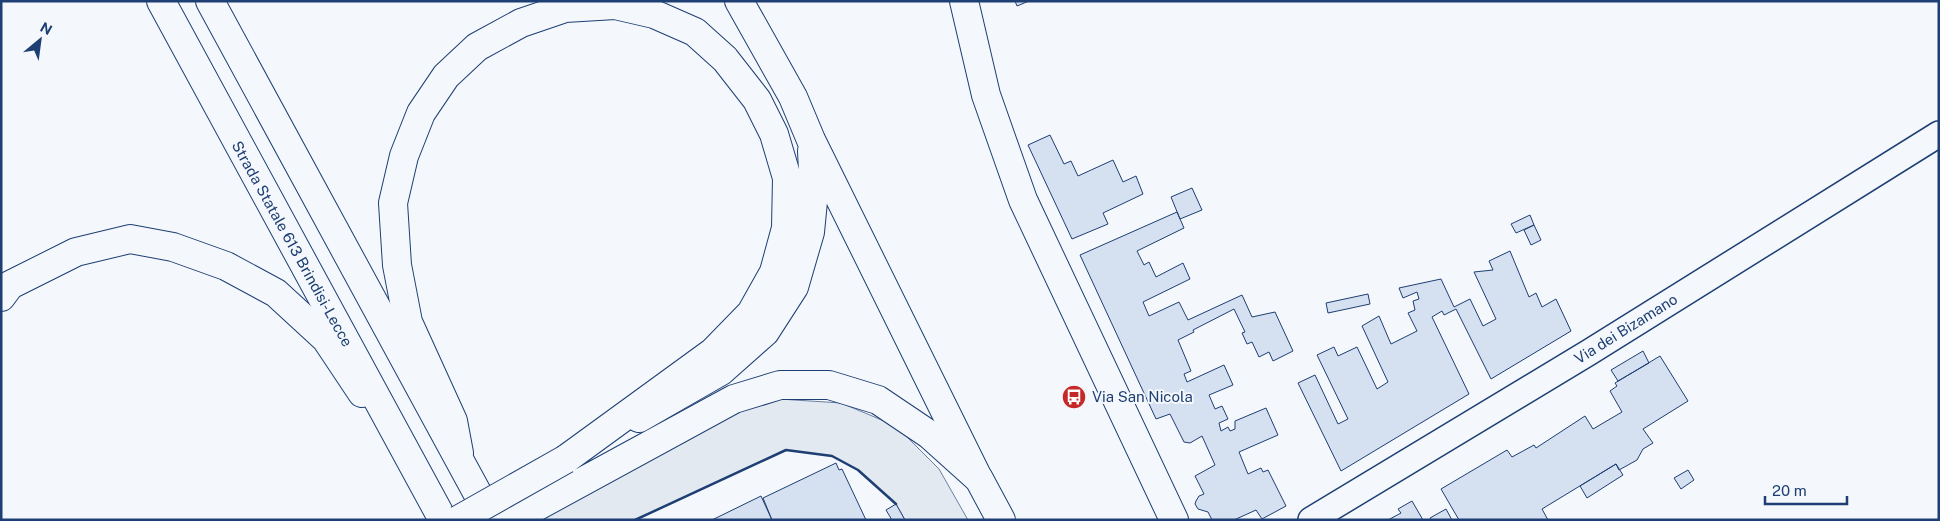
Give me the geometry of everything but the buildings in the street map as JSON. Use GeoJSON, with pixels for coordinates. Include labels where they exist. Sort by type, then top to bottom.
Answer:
{"type":"FeatureCollection","features":[{"type":"Feature","properties":{"kind":"main road","name":"Strada Statale 613 Brindisi-Lecce"},"geometry":{"type":"LineString","coordinates":[[161,1],[424,486]]}},
{"type":"Feature","properties":{"kind":"main road"},"geometry":{"type":"LineString","coordinates":[[210,1],[492,520]]}},
{"type":"Feature","properties":{"kind":"main road"},"geometry":{"type":"LineString","coordinates":[[739,1],[793,97],[811,140],[1000,520]]}},
{"type":"Feature","properties":{"kind":"main road"},"geometry":{"type":"LineString","coordinates":[[964,1],[986,95],[1024,200],[1174,520]]}},
{"type":"Feature","properties":{"kind":"main road"},"geometry":{"type":"LineString","coordinates":[[460,462],[453,421],[408,322],[398,274],[393,203],[404,156],[421,114],[446,76],[477,47],[521,23],[566,8],[615,5],[654,14],[695,32],[725,59],[757,100],[774,134],[787,178],[786,228],[774,272],[751,312],[713,352],[573,471],[512,520]]}},
{"type":"Feature","properties":{"kind":"main road"},"geometry":{"type":"LineString","coordinates":[[573,471],[721,371],[765,332],[794,287],[810,232],[814,191],[811,140]]}},
{"type":"Feature","properties":{"kind":"main road"},"geometry":{"type":"LineString","coordinates":[[1,297],[10,285],[76,252],[130,239],[173,247],[226,266],[276,294],[326,339],[424,486],[443,520]]}},
{"type":"Feature","properties":{"kind":"main road"},"geometry":{"type":"LineString","coordinates":[[458,520],[734,399],[780,385],[829,385],[878,400],[930,434],[979,479]]}},
{"type":"Feature","properties":{"kind":"street","name":"Via dei Bizamano"},"geometry":{"type":"LineString","coordinates":[[1310,520],[1588,353],[1939,134]]}},
{"type":"Feature","properties":{"kind":"shaded area"},"geometry":{"type":"Polygon","coordinates":[[[779,399],[841,403],[896,426],[939,469],[968,520],[905,520],[896,504],[858,470],[832,456],[786,450],[635,520],[541,520],[732,407],[779,399]]]}},
{"type":"Feature","properties":{"kind":"wall"},"geometry":{"type":"LineString","coordinates":[[635,520],[786,450],[832,456],[858,470],[896,504]]}},
{"type":"Feature","properties":{"kind":"place","name":"Via San Nicola"},"geometry":{"type":"Point","coordinates":[1074,397]}}]}
